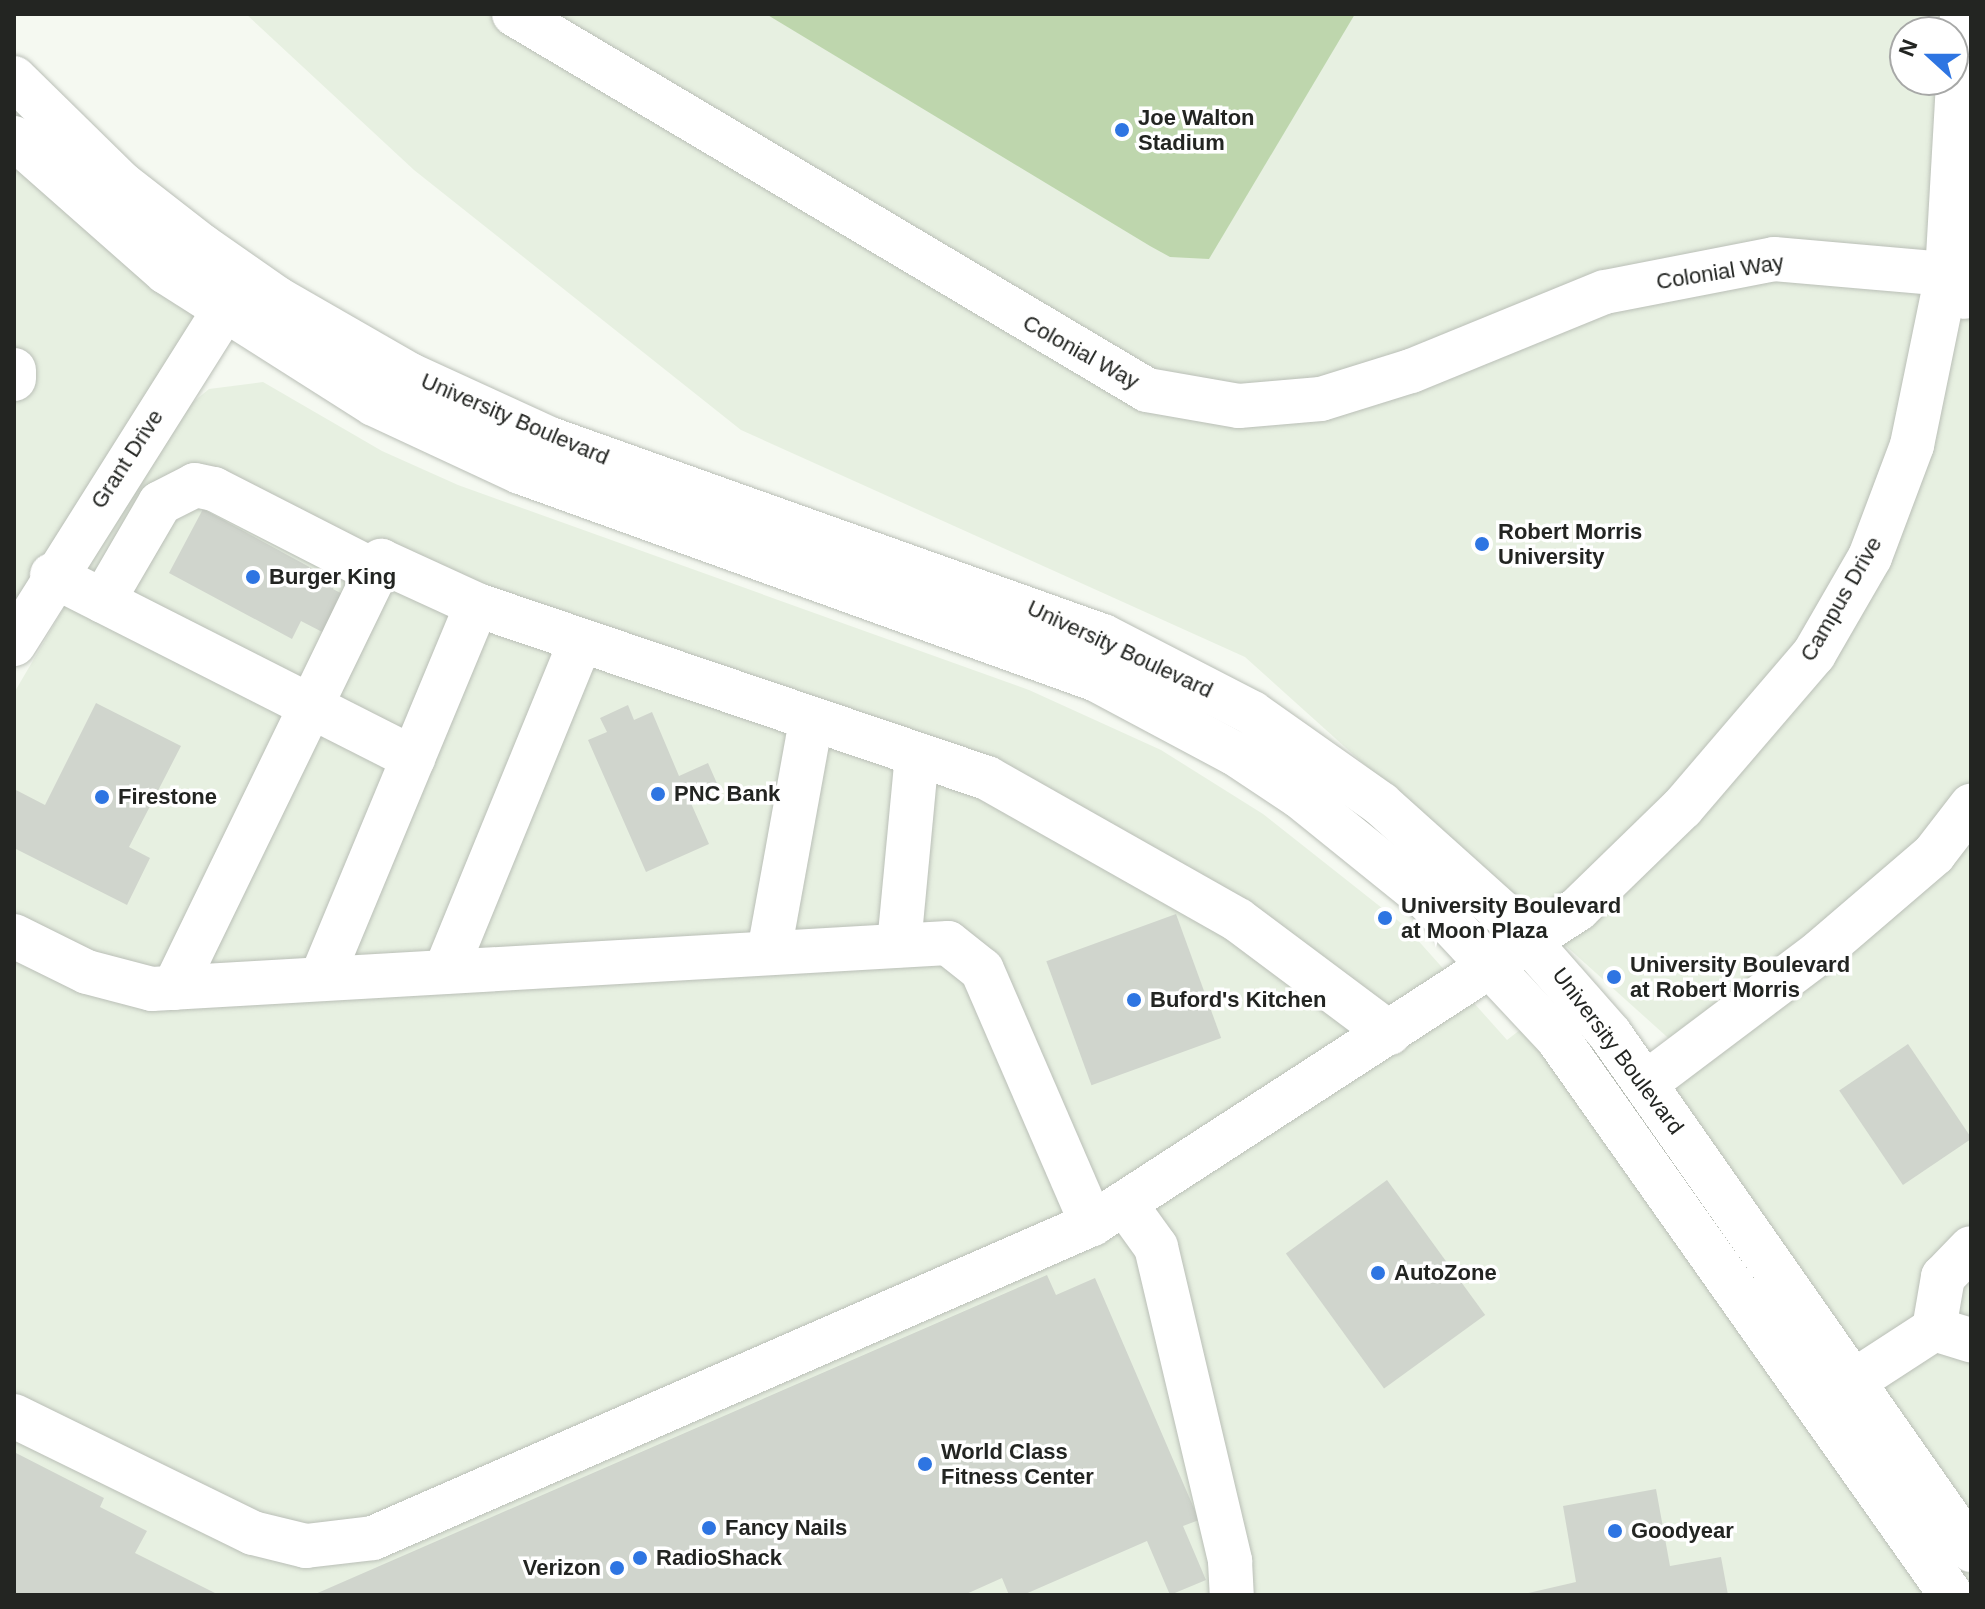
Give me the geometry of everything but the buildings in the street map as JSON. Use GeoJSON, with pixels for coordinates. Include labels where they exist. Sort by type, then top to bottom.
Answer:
{"type":"FeatureCollection","features":[{"type":"Feature","properties":{"kind":"main road","name":"Colonial Way"},"geometry":{"type":"LineString","coordinates":[[514,14],[1074,350],[1147,390],[1239,406],[1321,399],[1411,371],[1605,292],[1758,262],[1959,290]]}},
{"type":"Feature","properties":{"kind":"main road","name":"Campus Drive"},"geometry":{"type":"LineString","coordinates":[[14,1416],[253,1533],[306,1546],[373,1538],[1109,1214],[1578,909],[1682,808],[1814,654],[1870,557],[1912,445],[1959,290],[1962,14]]}},
{"type":"Feature","properties":{"kind":"main road","name":"University Boulevard"},"geometry":{"type":"LineString","coordinates":[[14,78],[234,294],[374,404],[520,472],[1024,650],[1160,711],[1299,796],[1429,901],[1493,965],[1622,1123],[1951,1595]]}},
{"type":"Feature","properties":{"kind":"main road","name":"University Boulevard"},"geometry":{"type":"LineString","coordinates":[[14,138],[106,223],[234,294],[341,337],[476,408],[1032,607],[1176,672],[1252,713],[1381,804],[1530,941],[1646,1083],[1971,1550]]}},
{"type":"Feature","properties":{"kind":"main road","name":"Grant Drive"},"geometry":{"type":"LineString","coordinates":[[14,644],[52,575],[234,294]]}},
{"type":"Feature","properties":{"kind":"main road"},"geometry":{"type":"LineString","coordinates":[[103,601],[160,503],[195,485],[214,489],[376,572]]}},
{"type":"Feature","properties":{"kind":"main road"},"geometry":{"type":"LineString","coordinates":[[174,988],[381,561],[477,605],[987,778],[1238,920],[1389,1033]]}},
{"type":"Feature","properties":{"kind":"main road"},"geometry":{"type":"LineString","coordinates":[[52,575],[413,758]]}},
{"type":"Feature","properties":{"kind":"main road"},"geometry":{"type":"LineString","coordinates":[[321,979],[477,605]]}},
{"type":"Feature","properties":{"kind":"main road"},"geometry":{"type":"LineString","coordinates":[[445,972],[581,641]]}},
{"type":"Feature","properties":{"kind":"main road"},"geometry":{"type":"LineString","coordinates":[[769,952],[811,720]]}},
{"type":"Feature","properties":{"kind":"main road"},"geometry":{"type":"LineString","coordinates":[[899,945],[917,755]]}},
{"type":"Feature","properties":{"kind":"main road"},"geometry":{"type":"LineString","coordinates":[[1646,1083],[1832,941],[1934,854],[1971,806]]}},
{"type":"Feature","properties":{"kind":"main road"},"geometry":{"type":"LineString","coordinates":[[14,936],[87,972],[152,989],[948,943],[982,970],[1109,1214],[1156,1247],[1230,1561],[1232,1595]]}},
{"type":"Feature","properties":{"kind":"main road"},"geometry":{"type":"LineString","coordinates":[[1854,1381],[1952,1334],[1943,1277],[1971,1248]]}},
{"type":"Feature","properties":{"kind":"shaded area"},"geometry":{"type":"Polygon","coordinates":[[[246,14],[1971,14],[1971,1595],[14,1595],[14,693],[144,471],[192,403],[209,389],[263,382],[382,451],[458,485],[1029,690],[1161,750],[1263,814],[1406,927],[1507,1040],[1538,1016],[1602,1097],[1676,1045],[1245,657],[741,430],[414,170],[246,14]]]}},
{"type":"Feature","properties":{"kind":"shaded area"},"geometry":{"type":"Polygon","coordinates":[[[14,138],[222,312],[14,644],[14,138]]]}},
{"type":"Feature","properties":{"kind":"green space","name":"Joe Walton Stadium"},"geometry":{"type":"Polygon","coordinates":[[[766,14],[1355,14],[1209,259],[1170,257],[1150,246],[766,14]]]}},
{"type":"Feature","properties":{"kind":"place","name":"Joe Walton Stadium"},"geometry":{"type":"Point","coordinates":[1122,130]}},
{"type":"Feature","properties":{"kind":"place","name":"Robert Morris University"},"geometry":{"type":"Point","coordinates":[1482,544]}},
{"type":"Feature","properties":{"kind":"place","name":"Burger King"},"geometry":{"type":"Point","coordinates":[253,577]}},
{"type":"Feature","properties":{"kind":"place","name":"PNC Bank"},"geometry":{"type":"Point","coordinates":[658,794]}},
{"type":"Feature","properties":{"kind":"place","name":"Firestone"},"geometry":{"type":"Point","coordinates":[102,797]}},
{"type":"Feature","properties":{"kind":"place","name":"University Boulevard at Moon Plaza"},"geometry":{"type":"Point","coordinates":[1385,918]}},
{"type":"Feature","properties":{"kind":"place","name":"University Boulevard at Robert Morris"},"geometry":{"type":"Point","coordinates":[1614,977]}},
{"type":"Feature","properties":{"kind":"place","name":"Buford's Kitchen"},"geometry":{"type":"Point","coordinates":[1134,1000]}},
{"type":"Feature","properties":{"kind":"place","name":"AutoZone"},"geometry":{"type":"Point","coordinates":[1378,1273]}},
{"type":"Feature","properties":{"kind":"place","name":"World Class Fitness Center"},"geometry":{"type":"Point","coordinates":[925,1464]}},
{"type":"Feature","properties":{"kind":"place","name":"Fancy Nails"},"geometry":{"type":"Point","coordinates":[709,1528]}},
{"type":"Feature","properties":{"kind":"place","name":"Goodyear"},"geometry":{"type":"Point","coordinates":[1615,1531]}},
{"type":"Feature","properties":{"kind":"place","name":"RadioShack"},"geometry":{"type":"Point","coordinates":[640,1558]}},
{"type":"Feature","properties":{"kind":"place","name":"Verizon"},"geometry":{"type":"Point","coordinates":[617,1568]}}]}
